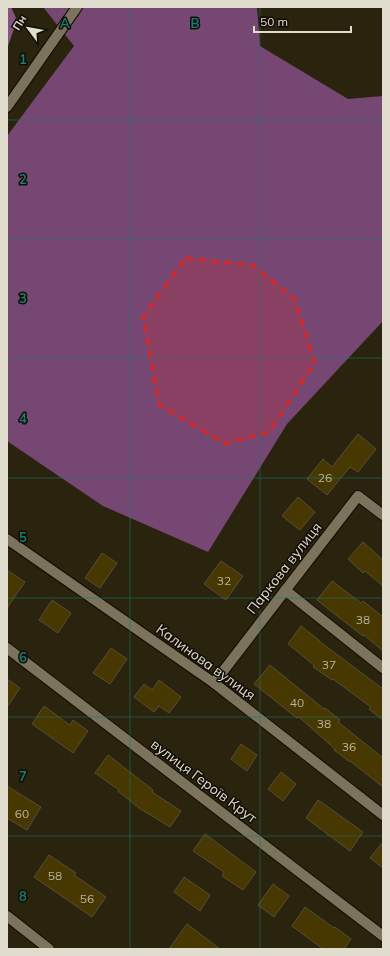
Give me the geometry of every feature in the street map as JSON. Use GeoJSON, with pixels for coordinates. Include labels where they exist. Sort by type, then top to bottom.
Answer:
{"type":"FeatureCollection","features":[{"type":"Feature","properties":{"kind":"street"},"geometry":{"type":"LineString","coordinates":[[7,108],[77,7]]}},
{"type":"Feature","properties":{"kind":"street","name":"Паркова вулиця"},"geometry":{"type":"LineString","coordinates":[[214,683],[358,496],[383,516]]}},
{"type":"Feature","properties":{"kind":"street","name":"Калинова вулиця"},"geometry":{"type":"LineString","coordinates":[[7,539],[214,683],[383,815]]}},
{"type":"Feature","properties":{"kind":"street"},"geometry":{"type":"LineString","coordinates":[[285,590],[383,668]]}},
{"type":"Feature","properties":{"kind":"street","name":"вулиця Героїв Крут"},"geometry":{"type":"LineString","coordinates":[[7,648],[383,936]]}},
{"type":"Feature","properties":{"kind":"street"},"geometry":{"type":"LineString","coordinates":[[7,916],[49,949]]}},
{"type":"Feature","properties":{"kind":"highlighted area"},"geometry":{"type":"Polygon","coordinates":[[[185,258],[253,265],[295,299],[315,363],[269,432],[225,444],[159,405],[143,317],[185,258]]]}},
{"type":"Feature","properties":{"kind":"shaded area"},"geometry":{"type":"Polygon","coordinates":[[[7,7],[11,7],[17,20],[7,49],[7,7]]]}},
{"type":"Feature","properties":{"kind":"shaded area"},"geometry":{"type":"Polygon","coordinates":[[[43,7],[257,7],[260,46],[348,99],[383,96],[383,321],[287,424],[208,552],[103,506],[7,441],[7,136],[74,46],[43,7]]]}},
{"type":"Feature","properties":{"kind":"building"},"geometry":{"type":"Polygon","coordinates":[[[358,434],[376,449],[358,472],[350,467],[327,495],[307,479],[323,459],[332,467],[358,434]]]}},
{"type":"Feature","properties":{"kind":"building"},"geometry":{"type":"Polygon","coordinates":[[[298,497],[315,512],[300,530],[282,516],[298,497]]]}},
{"type":"Feature","properties":{"kind":"building"},"geometry":{"type":"Polygon","coordinates":[[[363,542],[383,560],[383,586],[365,571],[363,573],[348,559],[363,542]]]}},
{"type":"Feature","properties":{"kind":"building"},"geometry":{"type":"Polygon","coordinates":[[[102,553],[117,563],[100,588],[85,578],[102,553]]]}},
{"type":"Feature","properties":{"kind":"building"},"geometry":{"type":"Polygon","coordinates":[[[221,561],[243,576],[226,600],[204,584],[221,561]]]}},
{"type":"Feature","properties":{"kind":"building"},"geometry":{"type":"Polygon","coordinates":[[[7,570],[25,582],[7,608],[7,570]]]}},
{"type":"Feature","properties":{"kind":"building"},"geometry":{"type":"Polygon","coordinates":[[[332,581],[361,603],[363,601],[383,617],[383,651],[317,600],[332,581]]]}},
{"type":"Feature","properties":{"kind":"building"},"geometry":{"type":"Polygon","coordinates":[[[52,600],[71,613],[58,633],[39,620],[52,600]]]}},
{"type":"Feature","properties":{"kind":"building"},"geometry":{"type":"Polygon","coordinates":[[[301,626],[383,689],[383,720],[369,709],[371,707],[333,679],[332,680],[313,667],[314,665],[288,644],[301,626]]]}},
{"type":"Feature","properties":{"kind":"building"},"geometry":{"type":"Polygon","coordinates":[[[111,648],[127,659],[110,684],[93,673],[111,648]]]}},
{"type":"Feature","properties":{"kind":"building"},"geometry":{"type":"Polygon","coordinates":[[[270,665],[324,709],[325,708],[340,720],[338,722],[383,758],[383,787],[334,750],[335,749],[299,717],[297,718],[254,684],[270,665]]]}},
{"type":"Feature","properties":{"kind":"building"},"geometry":{"type":"Polygon","coordinates":[[[7,679],[20,688],[7,707],[7,679]]]}},
{"type":"Feature","properties":{"kind":"building"},"geometry":{"type":"Polygon","coordinates":[[[159,680],[181,697],[169,713],[159,706],[154,712],[134,697],[144,684],[152,690],[159,680]]]}},
{"type":"Feature","properties":{"kind":"building"},"geometry":{"type":"Polygon","coordinates":[[[44,706],[70,725],[73,720],[88,731],[73,753],[32,724],[44,706]]]}},
{"type":"Feature","properties":{"kind":"building"},"geometry":{"type":"Polygon","coordinates":[[[241,744],[257,755],[247,771],[231,759],[241,744]]]}},
{"type":"Feature","properties":{"kind":"building"},"geometry":{"type":"Polygon","coordinates":[[[108,755],[153,790],[152,792],[181,811],[170,827],[139,808],[118,791],[119,790],[95,773],[108,755]]]}},
{"type":"Feature","properties":{"kind":"building"},"geometry":{"type":"Polygon","coordinates":[[[281,772],[296,784],[283,801],[268,789],[281,772]]]}},
{"type":"Feature","properties":{"kind":"building"},"geometry":{"type":"Polygon","coordinates":[[[7,786],[41,807],[27,830],[7,818],[7,786]]]}},
{"type":"Feature","properties":{"kind":"building"},"geometry":{"type":"Polygon","coordinates":[[[318,800],[363,832],[350,851],[306,818],[318,800]]]}},
{"type":"Feature","properties":{"kind":"building"},"geometry":{"type":"Polygon","coordinates":[[[205,834],[256,872],[243,890],[222,876],[224,872],[193,851],[205,834]]]}},
{"type":"Feature","properties":{"kind":"building"},"geometry":{"type":"Polygon","coordinates":[[[383,842],[383,868],[370,858],[383,842]]]}},
{"type":"Feature","properties":{"kind":"building"},"geometry":{"type":"Polygon","coordinates":[[[49,855],[76,873],[74,875],[106,897],[92,917],[34,877],[49,855]]]}},
{"type":"Feature","properties":{"kind":"building"},"geometry":{"type":"Polygon","coordinates":[[[184,877],[210,895],[200,911],[174,892],[184,877]]]}},
{"type":"Feature","properties":{"kind":"building"},"geometry":{"type":"Polygon","coordinates":[[[273,884],[289,896],[274,917],[258,905],[273,884]]]}},
{"type":"Feature","properties":{"kind":"building"},"geometry":{"type":"Polygon","coordinates":[[[305,907],[351,939],[344,949],[323,949],[292,926],[305,907]]]}},
{"type":"Feature","properties":{"kind":"building"},"geometry":{"type":"Polygon","coordinates":[[[187,924],[220,949],[169,949],[187,924]]]}}]}
